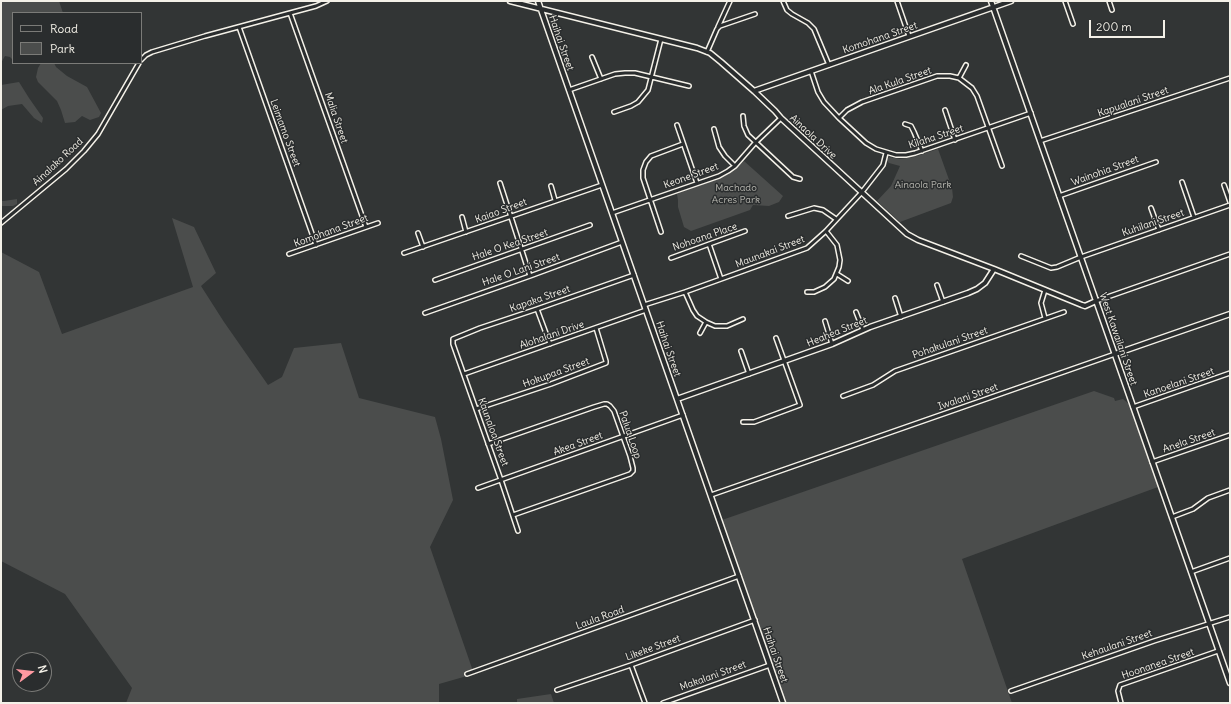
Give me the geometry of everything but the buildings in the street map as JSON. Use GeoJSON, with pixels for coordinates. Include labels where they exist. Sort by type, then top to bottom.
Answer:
{"type":"FeatureCollection","features":[{"type":"Feature","properties":{"kind":"street"},"geometry":{"type":"LineString","coordinates":[[142,59],[151,52],[316,6],[327,1]]}},
{"type":"Feature","properties":{"kind":"street","name":"Ainaola Drive"},"geometry":{"type":"LineString","coordinates":[[510,1],[707,52],[721,62],[754,91],[781,118],[907,234],[918,240],[1082,305],[1085,306],[1096,301]]}},
{"type":"Feature","properties":{"kind":"street","name":"Haihai Street"},"geometry":{"type":"LineString","coordinates":[[538,1],[783,703]]}},
{"type":"Feature","properties":{"kind":"street"},"geometry":{"type":"LineString","coordinates":[[707,52],[730,1]]}},
{"type":"Feature","properties":{"kind":"street"},"geometry":{"type":"LineString","coordinates":[[783,1],[787,10],[808,23],[814,29],[829,65]]}},
{"type":"Feature","properties":{"kind":"street"},"geometry":{"type":"LineString","coordinates":[[897,1],[909,36]]}},
{"type":"Feature","properties":{"kind":"street","name":"West Kawailani Street"},"geometry":{"type":"LineString","coordinates":[[991,1],[1208,623],[1228,673],[1230,683]]}},
{"type":"Feature","properties":{"kind":"street","name":"Komohana Street"},"geometry":{"type":"LineString","coordinates":[[754,91],[1012,1]]}},
{"type":"Feature","properties":{"kind":"street"},"geometry":{"type":"LineString","coordinates":[[1065,1],[1073,24]]}},
{"type":"Feature","properties":{"kind":"street"},"geometry":{"type":"LineString","coordinates":[[1109,1],[1112,10]]}},
{"type":"Feature","properties":{"kind":"street"},"geometry":{"type":"LineString","coordinates":[[545,21],[547,15],[552,12]]}},
{"type":"Feature","properties":{"kind":"street","name":"Malia Street"},"geometry":{"type":"LineString","coordinates":[[290,13],[366,227]]}},
{"type":"Feature","properties":{"kind":"street"},"geometry":{"type":"LineString","coordinates":[[718,28],[724,24],[755,14]]}},
{"type":"Feature","properties":{"kind":"street","name":"Leimamo Street"},"geometry":{"type":"LineString","coordinates":[[239,27],[316,245]]}},
{"type":"Feature","properties":{"kind":"street"},"geometry":{"type":"LineString","coordinates":[[614,112],[638,102],[648,90],[661,39]]}},
{"type":"Feature","properties":{"kind":"street"},"geometry":{"type":"LineString","coordinates":[[592,57],[595,61],[601,79]]}},
{"type":"Feature","properties":{"kind":"street","name":"Ainalako Road"},"geometry":{"type":"LineString","coordinates":[[1,223],[66,169],[84,151],[98,134],[138,64]]}},
{"type":"Feature","properties":{"kind":"street"},"geometry":{"type":"LineString","coordinates":[[966,65],[960,78],[972,88],[977,96],[1002,166]]}},
{"type":"Feature","properties":{"kind":"street","name":"Kilaha Street"},"geometry":{"type":"LineString","coordinates":[[811,71],[818,92],[824,102],[839,118],[866,143],[886,153],[896,155],[906,155],[922,151],[1030,113]]}},
{"type":"Feature","properties":{"kind":"street"},"geometry":{"type":"LineString","coordinates":[[569,90],[615,74],[626,73],[689,86]]}},
{"type":"Feature","properties":{"kind":"street","name":"Ala Kula Street"},"geometry":{"type":"LineString","coordinates":[[839,118],[847,110],[862,102],[937,76],[960,78]]}},
{"type":"Feature","properties":{"kind":"street","name":"Kapualani Street"},"geometry":{"type":"LineString","coordinates":[[1040,142],[1230,78]]}},
{"type":"Feature","properties":{"kind":"street"},"geometry":{"type":"LineString","coordinates":[[945,110],[955,140]]}},
{"type":"Feature","properties":{"kind":"street"},"geometry":{"type":"LineString","coordinates":[[743,116],[748,136],[793,177],[800,179]]}},
{"type":"Feature","properties":{"kind":"street","name":"Keone Street"},"geometry":{"type":"LineString","coordinates":[[612,213],[719,176],[735,166],[755,143],[781,118]]}},
{"type":"Feature","properties":{"kind":"street"},"geometry":{"type":"LineString","coordinates":[[905,124],[910,126],[914,132],[922,151]]}},
{"type":"Feature","properties":{"kind":"street"},"geometry":{"type":"LineString","coordinates":[[677,125],[697,183]]}},
{"type":"Feature","properties":{"kind":"street"},"geometry":{"type":"LineString","coordinates":[[714,128],[719,147],[725,156],[735,166]]}},
{"type":"Feature","properties":{"kind":"street"},"geometry":{"type":"LineString","coordinates":[[661,232],[649,200],[643,178],[643,170],[646,162],[655,154],[683,144]]}},
{"type":"Feature","properties":{"kind":"street","name":"Maunakai Street"},"geometry":{"type":"LineString","coordinates":[[644,305],[686,292],[801,251],[812,244],[826,231],[862,192],[883,165],[886,153]]}},
{"type":"Feature","properties":{"kind":"street","name":"Wainohia Street"},"geometry":{"type":"LineString","coordinates":[[1060,196],[1156,162]]}},
{"type":"Feature","properties":{"kind":"street"},"geometry":{"type":"LineString","coordinates":[[1182,182],[1194,218]]}},
{"type":"Feature","properties":{"kind":"street"},"geometry":{"type":"LineString","coordinates":[[500,183],[530,276]]}},
{"type":"Feature","properties":{"kind":"street","name":"Kaiao Street"},"geometry":{"type":"LineString","coordinates":[[404,253],[602,185]]}},
{"type":"Feature","properties":{"kind":"street"},"geometry":{"type":"LineString","coordinates":[[1224,185],[1230,203]]}},
{"type":"Feature","properties":{"kind":"street"},"geometry":{"type":"LineString","coordinates":[[551,186],[555,200]]}},
{"type":"Feature","properties":{"kind":"street","name":"Kuhilani Street"},"geometry":{"type":"LineString","coordinates":[[1021,256],[1051,268],[1063,265],[1081,257],[1194,218],[1230,203]]}},
{"type":"Feature","properties":{"kind":"street"},"geometry":{"type":"LineString","coordinates":[[1151,208],[1159,230]]}},
{"type":"Feature","properties":{"kind":"street"},"geometry":{"type":"LineString","coordinates":[[788,216],[809,209],[818,209],[827,212],[836,219]]}},
{"type":"Feature","properties":{"kind":"street"},"geometry":{"type":"LineString","coordinates":[[462,217],[466,232]]}},
{"type":"Feature","properties":{"kind":"street","name":"Komohana Street"},"geometry":{"type":"LineString","coordinates":[[289,254],[378,223]]}},
{"type":"Feature","properties":{"kind":"street","name":"Hale O Kea Street"},"geometry":{"type":"LineString","coordinates":[[435,280],[590,225]]}},
{"type":"Feature","properties":{"kind":"street","name":"Nohoana Place"},"geometry":{"type":"LineString","coordinates":[[671,258],[745,231]]}},
{"type":"Feature","properties":{"kind":"street"},"geometry":{"type":"LineString","coordinates":[[807,292],[814,292],[825,287],[837,274],[840,260],[839,252],[837,245],[826,231]]}},
{"type":"Feature","properties":{"kind":"street"},"geometry":{"type":"LineString","coordinates":[[418,232],[423,247]]}},
{"type":"Feature","properties":{"kind":"street","name":"Hale O Lani Street"},"geometry":{"type":"LineString","coordinates":[[424,312],[530,276],[622,242]]}},
{"type":"Feature","properties":{"kind":"street"},"geometry":{"type":"LineString","coordinates":[[709,244],[720,279]]}},
{"type":"Feature","properties":{"kind":"street"},"geometry":{"type":"LineString","coordinates":[[1096,301],[1230,254]]}},
{"type":"Feature","properties":{"kind":"street","name":"Heahea Street"},"geometry":{"type":"LineString","coordinates":[[677,399],[832,344],[863,330],[968,293],[980,287],[987,281],[994,269]]}},
{"type":"Feature","properties":{"kind":"street"},"geometry":{"type":"LineString","coordinates":[[837,274],[848,281]]}},
{"type":"Feature","properties":{"kind":"street","name":"Kapaka Street"},"geometry":{"type":"LineString","coordinates":[[453,339],[480,328],[634,275]]}},
{"type":"Feature","properties":{"kind":"street"},"geometry":{"type":"LineString","coordinates":[[937,285],[943,302]]}},
{"type":"Feature","properties":{"kind":"street"},"geometry":{"type":"LineString","coordinates":[[1045,290],[1041,303],[1045,318]]}},
{"type":"Feature","properties":{"kind":"street"},"geometry":{"type":"LineString","coordinates":[[686,292],[693,310],[697,316],[706,322],[715,326],[727,326],[743,319]]}},
{"type":"Feature","properties":{"kind":"street"},"geometry":{"type":"LineString","coordinates":[[895,298],[901,317]]}},
{"type":"Feature","properties":{"kind":"street"},"geometry":{"type":"LineString","coordinates":[[537,309],[550,344]]}},
{"type":"Feature","properties":{"kind":"street","name":"Alohalani Drive"},"geometry":{"type":"LineString","coordinates":[[464,374],[646,310]]}},
{"type":"Feature","properties":{"kind":"street"},"geometry":{"type":"LineString","coordinates":[[856,312],[863,330]]}},
{"type":"Feature","properties":{"kind":"street","name":"Pohakulani Street"},"geometry":{"type":"LineString","coordinates":[[843,396],[873,385],[895,371],[1064,312]]}},
{"type":"Feature","properties":{"kind":"street","name":"Iwalani Street"},"geometry":{"type":"LineString","coordinates":[[711,495],[1230,314]]}},
{"type":"Feature","properties":{"kind":"street"},"geometry":{"type":"LineString","coordinates":[[825,321],[832,344]]}},
{"type":"Feature","properties":{"kind":"street"},"geometry":{"type":"LineString","coordinates":[[700,333],[706,322]]}},
{"type":"Feature","properties":{"kind":"street","name":"Hokupaa Street"},"geometry":{"type":"LineString","coordinates":[[476,409],[551,384],[606,363],[596,328]]}},
{"type":"Feature","properties":{"kind":"street"},"geometry":{"type":"LineString","coordinates":[[743,422],[754,422],[800,405],[776,338]]}},
{"type":"Feature","properties":{"kind":"street","name":"Kaunaloa Street"},"geometry":{"type":"LineString","coordinates":[[453,339],[453,344],[518,531]]}},
{"type":"Feature","properties":{"kind":"street"},"geometry":{"type":"LineString","coordinates":[[741,351],[749,374]]}},
{"type":"Feature","properties":{"kind":"street","name":"Kanoelani Street"},"geometry":{"type":"LineString","coordinates":[[1133,407],[1230,373]]}},
{"type":"Feature","properties":{"kind":"street","name":"Palua Loop"},"geometry":{"type":"LineString","coordinates":[[488,444],[604,404],[610,406],[614,411],[633,471],[630,474],[513,515]]}},
{"type":"Feature","properties":{"kind":"street","name":"Akea Street"},"geometry":{"type":"LineString","coordinates":[[478,488],[683,415]]}},
{"type":"Feature","properties":{"kind":"street","name":"Anela Street"},"geometry":{"type":"LineString","coordinates":[[1152,462],[1230,434]]}},
{"type":"Feature","properties":{"kind":"street"},"geometry":{"type":"LineString","coordinates":[[1172,517],[1193,509],[1208,498],[1230,490]]}},
{"type":"Feature","properties":{"kind":"street"},"geometry":{"type":"LineString","coordinates":[[1191,572],[1230,558]]}},
{"type":"Feature","properties":{"kind":"street","name":"Laula Road"},"geometry":{"type":"LineString","coordinates":[[467,674],[739,576]]}},
{"type":"Feature","properties":{"kind":"street","name":"Kehaulani Street"},"geometry":{"type":"LineString","coordinates":[[1011,691],[1208,623],[1230,617]]}},
{"type":"Feature","properties":{"kind":"street","name":"Likeke Street"},"geometry":{"type":"LineString","coordinates":[[557,690],[632,665],[755,620]]}},
{"type":"Feature","properties":{"kind":"street","name":"Hoonanea Street"},"geometry":{"type":"LineString","coordinates":[[1121,703],[1118,691],[1120,685],[1218,651]]}},
{"type":"Feature","properties":{"kind":"street"},"geometry":{"type":"LineString","coordinates":[[632,665],[645,703]]}},
{"type":"Feature","properties":{"kind":"street","name":"Makalani Street"},"geometry":{"type":"LineString","coordinates":[[662,703],[770,665]]}},
{"type":"Feature","properties":{"kind":"green space"},"geometry":{"type":"Polygon","coordinates":[[[1,1],[59,1],[63,12],[12,12],[12,59],[5,56],[1,63],[1,1]]]}},
{"type":"Feature","properties":{"kind":"green space"},"geometry":{"type":"Polygon","coordinates":[[[40,64],[54,64],[67,76],[87,87],[101,113],[99,117],[90,120],[82,116],[75,122],[65,123],[57,101],[38,82],[36,77],[40,64]]]}},
{"type":"Feature","properties":{"kind":"green space"},"geometry":{"type":"Polygon","coordinates":[[[19,82],[43,118],[42,123],[34,118],[22,104],[8,106],[1,110],[1,85],[19,82]]]}},
{"type":"Feature","properties":{"kind":"green space","name":"Ainaola Park"},"geometry":{"type":"Polygon","coordinates":[[[938,149],[952,188],[953,197],[951,203],[900,222],[877,201],[891,186],[900,166],[889,163],[887,159],[889,157],[900,159],[914,157],[938,149]]]}},
{"type":"Feature","properties":{"kind":"green space","name":"Machado Acres Park"},"geometry":{"type":"Polygon","coordinates":[[[744,161],[783,196],[779,202],[769,206],[753,205],[750,210],[691,231],[684,227],[678,207],[677,194],[723,177],[735,170],[744,161]]]}},
{"type":"Feature","properties":{"kind":"green space"},"geometry":{"type":"Polygon","coordinates":[[[17,199],[17,204],[13,206],[1,206],[1,201],[17,199]]]}},
{"type":"Feature","properties":{"kind":"green space"},"geometry":{"type":"Polygon","coordinates":[[[172,218],[194,227],[216,273],[201,286],[268,385],[282,377],[294,348],[341,343],[359,398],[435,417],[441,439],[453,500],[430,547],[474,674],[439,684],[439,703],[126,703],[132,688],[65,594],[1,561],[1,252],[39,272],[62,334],[193,287],[172,218]]]}},
{"type":"Feature","properties":{"kind":"green space"},"geometry":{"type":"Polygon","coordinates":[[[1094,391],[1114,398],[1115,401],[1123,399],[1130,405],[1158,487],[962,559],[1012,703],[785,703],[722,520],[1094,391]]]}},
{"type":"Feature","properties":{"kind":"green space"},"geometry":{"type":"Polygon","coordinates":[[[551,694],[554,703],[517,703],[517,699],[551,694]]]}}]}
